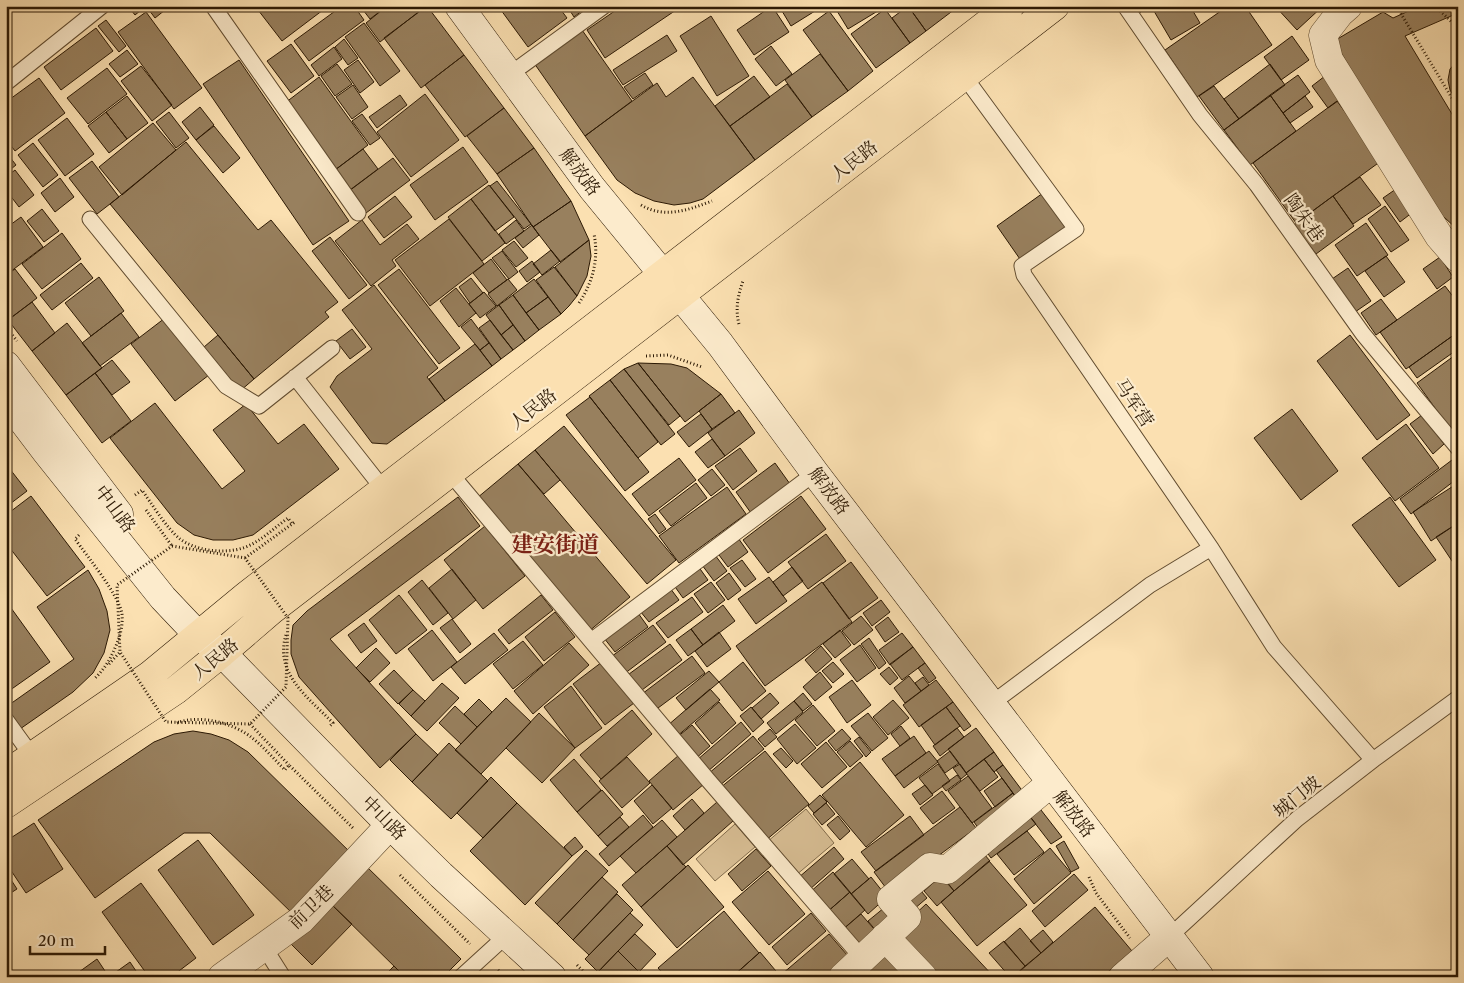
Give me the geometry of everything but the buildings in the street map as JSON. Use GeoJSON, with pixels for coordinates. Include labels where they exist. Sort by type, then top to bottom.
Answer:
{"type":"FeatureCollection","features":[{"type":"Feature","properties":{"kind":"main road","name":"人民路"},"geometry":{"type":"LineString","coordinates":[[6,774],[150,675],[247,595],[1010,6]]}},
{"type":"Feature","properties":{"kind":"main road","name":"人民路"},"geometry":{"type":"LineString","coordinates":[[6,804],[176,690],[272,610],[1055,6]]}},
{"type":"Feature","properties":{"kind":"street","name":"解放路"},"geometry":{"type":"LineString","coordinates":[[459,6],[592,188],[720,344],[815,473],[1200,977]]}},
{"type":"Feature","properties":{"kind":"street"},"geometry":{"type":"LineString","coordinates":[[1348,6],[1323,35],[1329,60],[1439,236],[1458,258]]}},
{"type":"Feature","properties":{"kind":"street","name":"中山路"},"geometry":{"type":"LineString","coordinates":[[12,354],[204,631],[222,653],[390,825],[441,875],[552,977]]}},
{"type":"Feature","properties":{"kind":"street","name":"中山路"},"geometry":{"type":"LineString","coordinates":[[6,399],[163,598],[204,631]]}},
{"type":"Feature","properties":{"kind":"street"},"geometry":{"type":"LineString","coordinates":[[853,968],[906,917],[891,898],[930,867],[947,870],[1051,783]]}},
{"type":"Feature","properties":{"kind":"street","name":"前卫巷"},"geometry":{"type":"LineString","coordinates":[[222,977],[301,920],[390,825]]}},
{"type":"Feature","properties":{"kind":"street"},"geometry":{"type":"LineString","coordinates":[[885,937],[923,977]]}},
{"type":"Feature","properties":{"kind":"street"},"geometry":{"type":"LineString","coordinates":[[1123,977],[1169,937]]}},
{"type":"Feature","properties":{"kind":"lane"},"geometry":{"type":"LineString","coordinates":[[6,83],[102,6]]}},
{"type":"Feature","properties":{"kind":"lane"},"geometry":{"type":"LineString","coordinates":[[214,6],[358,213]]}},
{"type":"Feature","properties":{"kind":"lane"},"geometry":{"type":"LineString","coordinates":[[509,75],[604,6]]}},
{"type":"Feature","properties":{"kind":"lane","name":"陶朱巷"},"geometry":{"type":"LineString","coordinates":[[1125,6],[1200,114],[1258,185],[1363,334],[1458,448]]}},
{"type":"Feature","properties":{"kind":"lane","name":"马军营"},"geometry":{"type":"LineString","coordinates":[[964,76],[1076,229],[1022,266],[1024,275],[1211,548],[1274,647],[1373,760]]}},
{"type":"Feature","properties":{"kind":"lane"},"geometry":{"type":"LineString","coordinates":[[90,219],[226,386],[259,406],[332,348]]}},
{"type":"Feature","properties":{"kind":"lane"},"geometry":{"type":"LineString","coordinates":[[295,377],[384,490]]}},
{"type":"Feature","properties":{"kind":"lane"},"geometry":{"type":"LineString","coordinates":[[450,473],[708,780],[853,968]]}},
{"type":"Feature","properties":{"kind":"lane"},"geometry":{"type":"LineString","coordinates":[[591,641],[815,473]]}},
{"type":"Feature","properties":{"kind":"lane"},"geometry":{"type":"LineString","coordinates":[[991,704],[1150,585],[1211,548]]}},
{"type":"Feature","properties":{"kind":"lane","name":"城门坡"},"geometry":{"type":"LineString","coordinates":[[1169,937],[1297,819],[1373,760],[1458,698]]}},
{"type":"Feature","properties":{"kind":"lane"},"geometry":{"type":"LineString","coordinates":[[6,720],[32,756]]}},
{"type":"Feature","properties":{"kind":"lane"},"geometry":{"type":"LineString","coordinates":[[461,977],[507,935]]}},
{"type":"Feature","properties":{"kind":"lane"},"geometry":{"type":"LineString","coordinates":[[264,947],[283,977]]}},
{"type":"Feature","properties":{"kind":"path"},"geometry":{"type":"LineString","coordinates":[[1400,6],[1397,7],[1458,108]]}},
{"type":"Feature","properties":{"kind":"path"},"geometry":{"type":"LineString","coordinates":[[1435,6],[1458,28]]}},
{"type":"Feature","properties":{"kind":"path"},"geometry":{"type":"LineString","coordinates":[[636,202],[648,209],[673,212],[688,210],[717,199]]}},
{"type":"Feature","properties":{"kind":"path"},"geometry":{"type":"LineString","coordinates":[[578,305],[588,289],[595,264],[596,246],[592,227]]}},
{"type":"Feature","properties":{"kind":"path"},"geometry":{"type":"LineString","coordinates":[[739,326],[738,297],[745,276]]}},
{"type":"Feature","properties":{"kind":"path"},"geometry":{"type":"LineString","coordinates":[[6,327],[12,354]]}},
{"type":"Feature","properties":{"kind":"path"},"geometry":{"type":"LineString","coordinates":[[129,487],[140,502]]}},
{"type":"Feature","properties":{"kind":"path"},"geometry":{"type":"LineString","coordinates":[[135,495],[142,490],[179,538],[191,546],[210,550],[243,548],[288,518],[292,524]]}},
{"type":"Feature","properties":{"kind":"path"},"geometry":{"type":"LineString","coordinates":[[146,510],[172,546]]}},
{"type":"Feature","properties":{"kind":"path"},"geometry":{"type":"LineString","coordinates":[[245,558],[300,518]]}},
{"type":"Feature","properties":{"kind":"path"},"geometry":{"type":"LineString","coordinates":[[74,528],[80,535],[75,539],[114,595],[122,612],[122,628],[110,660],[90,683]]}},
{"type":"Feature","properties":{"kind":"path"},"geometry":{"type":"LineString","coordinates":[[250,724],[286,687],[288,618],[245,558],[172,546],[117,585],[120,652],[166,722],[250,724],[371,846]]}},
{"type":"Feature","properties":{"kind":"path"},"geometry":{"type":"LineString","coordinates":[[170,726],[184,720],[206,719],[230,726],[251,737],[285,770],[289,765]]}},
{"type":"Feature","properties":{"kind":"path"},"geometry":{"type":"LineString","coordinates":[[1085,869],[1096,893],[1145,958]]}},
{"type":"Feature","properties":{"kind":"path"},"geometry":{"type":"LineString","coordinates":[[399,874],[505,977]]}},
{"type":"Feature","properties":{"kind":"shaded area"},"geometry":{"type":"Polygon","coordinates":[[[806,809],[834,843],[795,876],[767,842],[806,809]]]}},
{"type":"Feature","properties":{"kind":"shaded area"},"geometry":{"type":"Polygon","coordinates":[[[735,824],[755,847],[715,881],[696,859],[735,824]]]}},
{"type":"Feature","properties":{"kind":"district","name":"建安街道"},"geometry":{"type":"Point","coordinates":[555,544]}}]}
